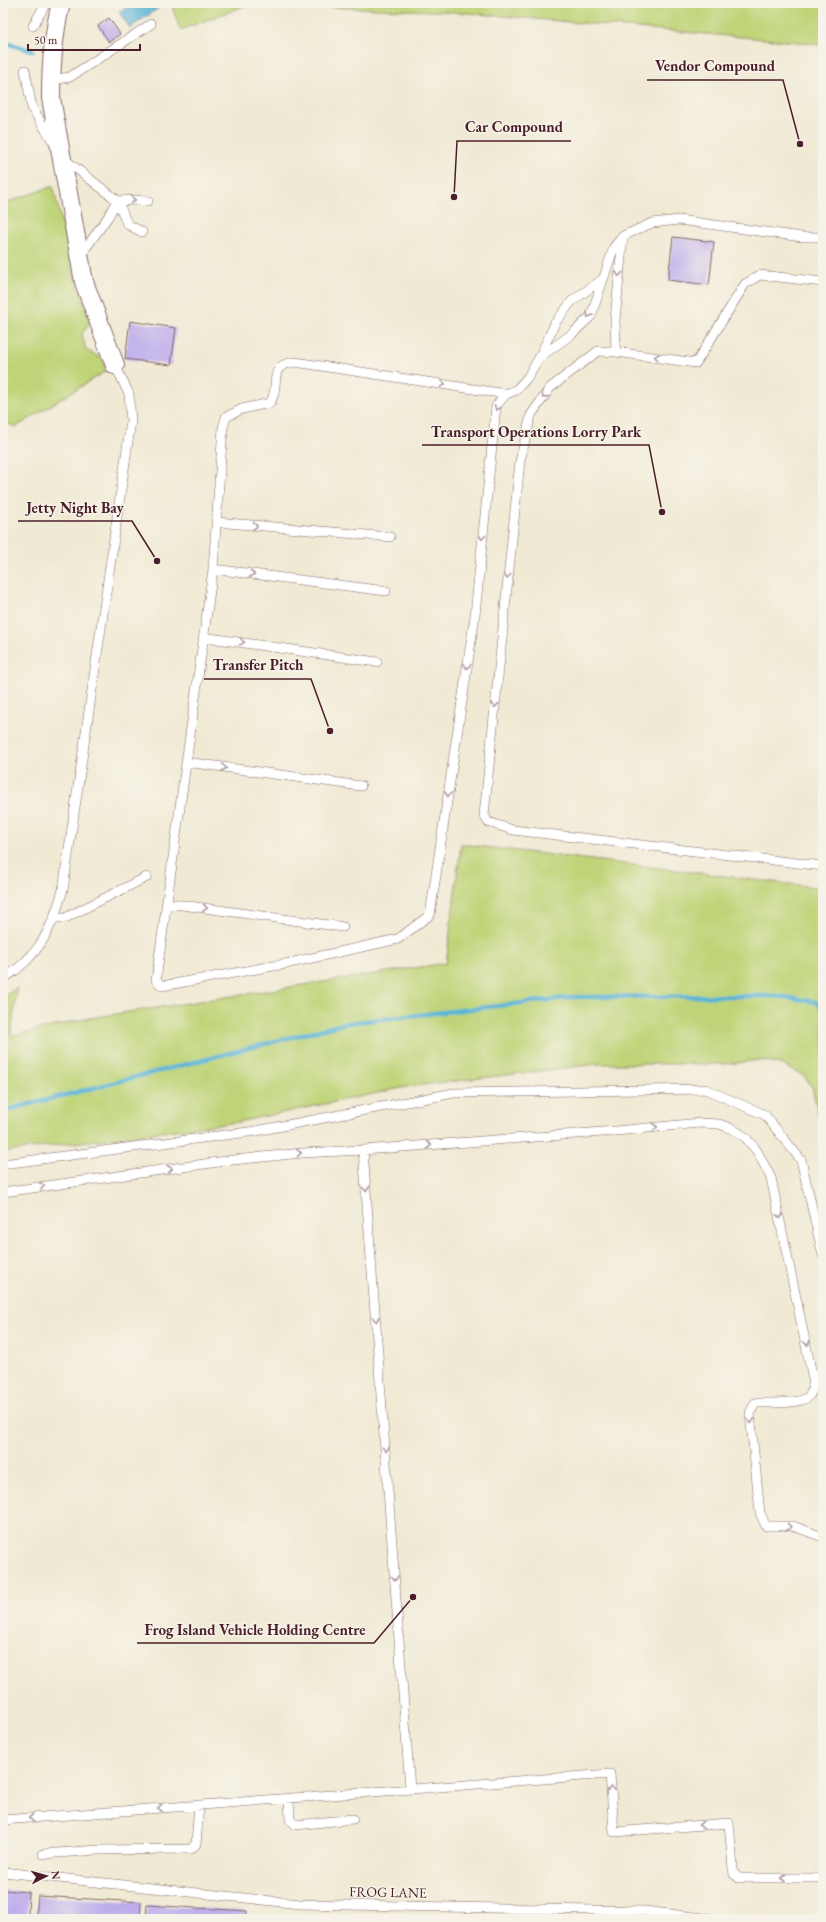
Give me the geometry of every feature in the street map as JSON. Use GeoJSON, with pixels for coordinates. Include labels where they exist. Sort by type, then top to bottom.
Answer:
{"type":"FeatureCollection","features":[{"type":"Feature","properties":{"kind":"street"},"geometry":{"type":"LineString","coordinates":[[61,3],[56,27],[51,80],[51,98],[84,282],[115,365]]}},
{"type":"Feature","properties":{"kind":"lane"},"geometry":{"type":"LineString","coordinates":[[33,26],[46,3]]}},
{"type":"Feature","properties":{"kind":"lane"},"geometry":{"type":"LineString","coordinates":[[51,80],[70,76],[76,73],[150,24]]}},
{"type":"Feature","properties":{"kind":"lane"},"geometry":{"type":"LineString","coordinates":[[25,70],[32,108],[60,154],[117,201],[127,224],[142,232]]}},
{"type":"Feature","properties":{"kind":"lane"},"geometry":{"type":"LineString","coordinates":[[117,201],[148,201]]}},
{"type":"Feature","properties":{"kind":"lane"},"geometry":{"type":"LineString","coordinates":[[79,258],[108,217],[117,201]]}},
{"type":"Feature","properties":{"kind":"lane"},"geometry":{"type":"LineString","coordinates":[[539,358],[572,334],[591,316],[614,247],[624,236],[652,224],[679,220],[802,237],[823,237]]}},
{"type":"Feature","properties":{"kind":"lane"},"geometry":{"type":"LineString","coordinates":[[616,352],[615,320],[624,236]]}},
{"type":"Feature","properties":{"kind":"lane"},"geometry":{"type":"LineString","coordinates":[[823,282],[760,275],[746,284],[696,363],[616,352],[598,352],[550,388],[531,415],[520,462],[484,815],[488,822],[513,830],[823,866]]}},
{"type":"Feature","properties":{"kind":"lane"},"geometry":{"type":"LineString","coordinates":[[506,394],[405,377],[295,362],[287,363],[280,367],[277,371],[274,397],[270,403],[242,409],[226,417],[223,428],[213,569],[156,980],[162,986],[285,964],[398,939],[430,916],[475,615],[496,406],[506,394],[516,390],[527,378],[539,358],[555,323],[572,301],[604,279]]}},
{"type":"Feature","properties":{"kind":"lane"},"geometry":{"type":"LineString","coordinates":[[3,979],[16,971],[33,956],[45,939],[55,918],[64,882],[131,421],[129,394],[115,365]]}},
{"type":"Feature","properties":{"kind":"lane"},"geometry":{"type":"LineString","coordinates":[[216,522],[390,537]]}},
{"type":"Feature","properties":{"kind":"lane"},"geometry":{"type":"LineString","coordinates":[[213,569],[386,591]]}},
{"type":"Feature","properties":{"kind":"lane"},"geometry":{"type":"LineString","coordinates":[[203,637],[377,662]]}},
{"type":"Feature","properties":{"kind":"lane"},"geometry":{"type":"LineString","coordinates":[[186,762],[361,786]]}},
{"type":"Feature","properties":{"kind":"lane"},"geometry":{"type":"LineString","coordinates":[[55,918],[65,918],[147,877]]}},
{"type":"Feature","properties":{"kind":"lane"},"geometry":{"type":"LineString","coordinates":[[167,903],[343,927]]}},
{"type":"Feature","properties":{"kind":"lane"},"geometry":{"type":"LineString","coordinates":[[3,1164],[256,1131],[454,1093],[705,1089],[765,1115],[801,1160],[823,1255]]}},
{"type":"Feature","properties":{"kind":"lane"},"geometry":{"type":"LineString","coordinates":[[3,1192],[233,1160],[302,1153],[363,1150],[616,1131],[700,1123],[719,1124],[733,1129],[746,1138],[757,1151],[771,1178],[811,1362],[818,1385],[808,1398],[798,1401],[755,1403],[750,1413],[760,1513],[766,1526],[793,1526],[823,1537]]}},
{"type":"Feature","properties":{"kind":"lane"},"geometry":{"type":"LineString","coordinates":[[363,1150],[410,1789]]}},
{"type":"Feature","properties":{"kind":"lane"},"geometry":{"type":"LineString","coordinates":[[3,1820],[610,1774],[614,1832],[729,1823],[734,1874],[739,1878],[823,1878]]}},
{"type":"Feature","properties":{"kind":"lane"},"geometry":{"type":"LineString","coordinates":[[289,1799],[290,1820],[292,1824],[296,1825],[353,1819]]}},
{"type":"Feature","properties":{"kind":"lane"},"geometry":{"type":"LineString","coordinates":[[43,1854],[99,1850],[191,1849],[196,1844],[199,1805]]}},
{"type":"Feature","properties":{"kind":"lane","name":"FROG LANE"},"geometry":{"type":"LineString","coordinates":[[3,1872],[300,1904],[644,1910],[712,1919]]}},
{"type":"Feature","properties":{"kind":"green space"},"geometry":{"type":"Polygon","coordinates":[[[171,3],[823,3],[823,46],[809,43],[455,12],[250,4],[180,30],[171,3]]]}},
{"type":"Feature","properties":{"kind":"green space"},"geometry":{"type":"Polygon","coordinates":[[[53,186],[74,275],[91,321],[82,334],[86,350],[103,359],[106,371],[16,427],[3,422],[3,204],[53,186]]]}},
{"type":"Feature","properties":{"kind":"green space"},"geometry":{"type":"Polygon","coordinates":[[[461,844],[823,888],[823,1134],[812,1087],[803,1075],[783,1065],[761,1060],[727,1064],[598,1064],[406,1087],[238,1122],[3,1152],[3,996],[17,988],[11,1036],[90,1018],[446,963],[461,844]]]}},
{"type":"Feature","properties":{"kind":"water"},"geometry":{"type":"Polygon","coordinates":[[[3,3],[6,3],[6,19],[9,19],[3,47],[3,3]]]}},
{"type":"Feature","properties":{"kind":"water"},"geometry":{"type":"Polygon","coordinates":[[[134,3],[166,3],[130,28],[119,12],[134,3]]]}},
{"type":"Feature","properties":{"kind":"building"},"geometry":{"type":"Polygon","coordinates":[[[109,18],[120,34],[109,42],[98,26],[109,18]]]}},
{"type":"Feature","properties":{"kind":"building"},"geometry":{"type":"Polygon","coordinates":[[[673,237],[714,242],[709,285],[668,280],[673,237]]]}},
{"type":"Feature","properties":{"kind":"building"},"geometry":{"type":"Polygon","coordinates":[[[130,321],[176,328],[171,365],[125,359],[130,321]]]}},
{"type":"Feature","properties":{"kind":"building"},"geometry":{"type":"Polygon","coordinates":[[[3,1890],[29,1892],[28,1919],[3,1919],[3,1890]]]}},
{"type":"Feature","properties":{"kind":"building"},"geometry":{"type":"Polygon","coordinates":[[[38,1896],[141,1902],[140,1919],[36,1919],[38,1896]]]}},
{"type":"Feature","properties":{"kind":"building"},"geometry":{"type":"Polygon","coordinates":[[[147,1905],[247,1911],[246,1919],[146,1919],[147,1905]]]}},
{"type":"Feature","properties":{"kind":"waterway"},"geometry":{"type":"LineString","coordinates":[[3,42],[33,51]]}},
{"type":"Feature","properties":{"kind":"waterway"},"geometry":{"type":"LineString","coordinates":[[3,1111],[347,1023],[575,997],[777,996],[816,1002],[823,1010]]}},
{"type":"Feature","properties":{"kind":"place","name":"Vendor Compound"},"geometry":{"type":"Point","coordinates":[800,144]}},
{"type":"Feature","properties":{"kind":"place","name":"Car Compound"},"geometry":{"type":"Point","coordinates":[454,197]}},
{"type":"Feature","properties":{"kind":"place","name":"Transport Operations Lorry Park"},"geometry":{"type":"Point","coordinates":[662,512]}},
{"type":"Feature","properties":{"kind":"place","name":"Jetty Night Bay"},"geometry":{"type":"Point","coordinates":[157,561]}},
{"type":"Feature","properties":{"kind":"place","name":"Transfer Pitch"},"geometry":{"type":"Point","coordinates":[330,731]}},
{"type":"Feature","properties":{"kind":"place","name":"Frog Island Vehicle Holding Centre"},"geometry":{"type":"Point","coordinates":[413,1597]}}]}
